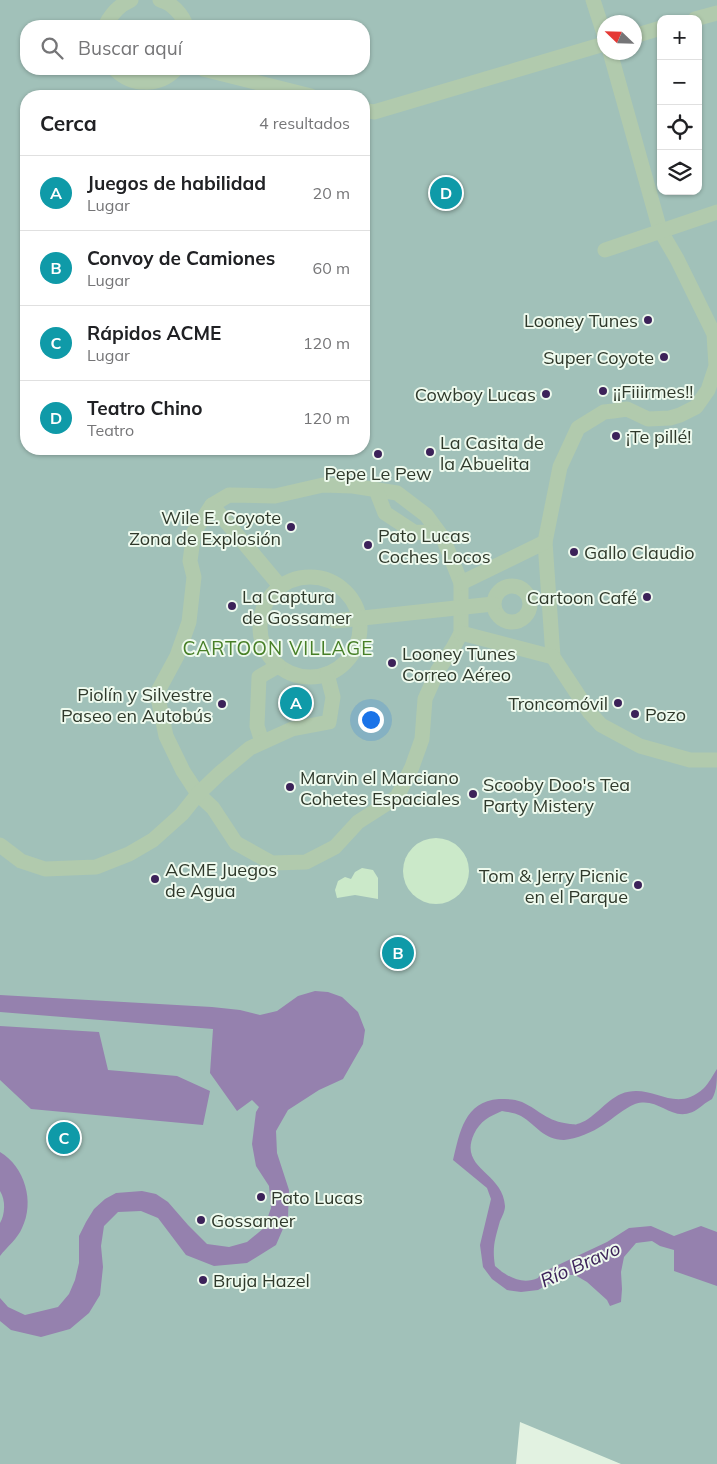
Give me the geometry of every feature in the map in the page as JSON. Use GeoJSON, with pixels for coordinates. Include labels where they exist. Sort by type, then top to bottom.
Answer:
{"type":"FeatureCollection","features":[{"type":"Feature","properties":{"kind":"street"},"geometry":{"type":"LineString","coordinates":[[160,0],[176,10],[183,20]]}},
{"type":"Feature","properties":{"kind":"street"},"geometry":{"type":"LineString","coordinates":[[593,0],[598,15]]}},
{"type":"Feature","properties":{"kind":"street"},"geometry":{"type":"LineString","coordinates":[[109,20],[125,1]]}},
{"type":"Feature","properties":{"kind":"street"},"geometry":{"type":"LineString","coordinates":[[702,17],[717,12]]}},
{"type":"Feature","properties":{"kind":"street"},"geometry":{"type":"LineString","coordinates":[[642,34],[657,29]]}},
{"type":"Feature","properties":{"kind":"street"},"geometry":{"type":"LineString","coordinates":[[370,111],[374,112],[597,46]]}},
{"type":"Feature","properties":{"kind":"street"},"geometry":{"type":"LineString","coordinates":[[612,60],[660,230],[678,259],[714,334],[716,366],[708,390],[696,407],[680,415],[670,418],[648,419],[627,409],[604,412],[578,428],[560,467],[545,542],[553,657],[590,713],[601,725],[640,746],[690,760],[717,760]]}},
{"type":"Feature","properties":{"kind":"street"},"geometry":{"type":"LineString","coordinates":[[122,75],[132,80],[146,83],[160,80],[169,75]]}},
{"type":"Feature","properties":{"kind":"street"},"geometry":{"type":"LineString","coordinates":[[228,75],[287,90]]}},
{"type":"Feature","properties":{"kind":"street"},"geometry":{"type":"LineString","coordinates":[[605,250],[717,212]]}},
{"type":"Feature","properties":{"kind":"street"},"geometry":{"type":"LineString","coordinates":[[323,485],[353,486],[376,490],[397,493],[426,515],[443,538],[461,583],[461,633],[454,648],[438,670],[425,700],[422,740],[412,767],[397,797],[358,822],[335,847],[306,862],[272,863],[236,843],[213,808],[198,794],[183,771],[166,736],[157,693],[177,656],[189,622],[194,576],[190,560],[194,532],[212,505],[229,495],[275,496],[323,485]]}},
{"type":"Feature","properties":{"kind":"street"},"geometry":{"type":"LineString","coordinates":[[376,490],[385,512],[414,532],[438,533]]}},
{"type":"Feature","properties":{"kind":"street"},"geometry":{"type":"LineString","coordinates":[[212,505],[280,586]]}},
{"type":"Feature","properties":{"kind":"street"},"geometry":{"type":"LineString","coordinates":[[461,583],[545,542]]}},
{"type":"Feature","properties":{"kind":"street"},"geometry":{"type":"LineString","coordinates":[[308,576],[327,578],[343,588],[354,601],[361,618],[360,636],[354,653],[342,666],[328,674],[310,678],[293,674],[278,666],[266,653],[260,637],[260,619],[266,602],[280,586],[292,579],[308,576]]}},
{"type":"Feature","properties":{"kind":"street"},"geometry":{"type":"LineString","coordinates":[[511,585],[520,587],[527,594],[530,602],[529,612],[522,620],[513,623],[503,621],[496,614],[493,604],[495,595],[502,588],[511,585]]}},
{"type":"Feature","properties":{"kind":"street"},"geometry":{"type":"LineString","coordinates":[[530,602],[549,601]]}},
{"type":"Feature","properties":{"kind":"street"},"geometry":{"type":"LineString","coordinates":[[335,621],[493,604]]}},
{"type":"Feature","properties":{"kind":"street"},"geometry":{"type":"LineString","coordinates":[[461,633],[553,657]]}},
{"type":"Feature","properties":{"kind":"street"},"geometry":{"type":"LineString","coordinates":[[262,742],[257,726],[259,677],[278,666]]}},
{"type":"Feature","properties":{"kind":"street"},"geometry":{"type":"LineString","coordinates":[[0,845],[21,861],[45,869],[96,867],[130,854],[153,840],[182,814],[198,794],[250,748],[292,729],[329,722],[333,697],[328,674]]}},
{"type":"Feature","properties":{"kind":"shaded area"},"geometry":{"type":"Polygon","coordinates":[[[0,0],[717,0],[717,1464],[621,1464],[520,1422],[516,1464],[0,1464],[0,0]]]}},
{"type":"Feature","properties":{"kind":"shaded area"},"geometry":{"type":"Polygon","coordinates":[[[436,838],[449,840],[464,853],[467,858],[469,871],[467,884],[454,899],[449,902],[436,904],[423,902],[408,889],[405,884],[403,871],[405,858],[418,843],[423,840],[436,838]]]}},
{"type":"Feature","properties":{"kind":"shaded area"},"geometry":{"type":"Polygon","coordinates":[[[362,868],[373,870],[378,878],[378,899],[355,895],[337,898],[335,890],[338,881],[345,877],[351,879],[355,872],[362,868]]]}},
{"type":"Feature","properties":{"kind":"water"},"geometry":{"type":"Polygon","coordinates":[[[315,991],[328,992],[342,997],[358,1012],[365,1030],[363,1044],[343,1079],[319,1090],[288,1110],[276,1131],[277,1153],[289,1190],[288,1217],[276,1245],[247,1263],[214,1266],[186,1255],[158,1218],[141,1211],[118,1212],[104,1226],[101,1246],[103,1267],[100,1295],[89,1313],[70,1329],[41,1337],[11,1330],[0,1321],[0,1298],[8,1307],[25,1315],[58,1307],[69,1294],[75,1280],[79,1263],[79,1236],[86,1222],[94,1209],[105,1199],[116,1193],[142,1191],[156,1194],[168,1202],[207,1244],[229,1247],[247,1242],[264,1228],[271,1208],[269,1186],[256,1166],[252,1144],[256,1112],[259,1107],[252,1100],[237,1111],[210,1073],[213,1029],[0,1012],[0,995],[212,1007],[240,1010],[260,1015],[277,1011],[298,996],[315,991]]]}},
{"type":"Feature","properties":{"kind":"water"},"geometry":{"type":"Polygon","coordinates":[[[0,1026],[99,1032],[108,1070],[177,1076],[210,1091],[203,1125],[31,1109],[0,1080],[0,1026]]]}},
{"type":"Feature","properties":{"kind":"water","name":"Río Bravo"},"geometry":{"type":"Polygon","coordinates":[[[717,1069],[714,1096],[693,1112],[676,1113],[644,1102],[626,1108],[594,1130],[579,1137],[564,1140],[551,1138],[519,1115],[502,1111],[482,1122],[474,1134],[471,1146],[472,1155],[476,1163],[497,1185],[505,1206],[495,1238],[494,1259],[495,1266],[505,1274],[515,1279],[526,1281],[538,1278],[541,1273],[607,1242],[629,1228],[651,1226],[674,1236],[701,1226],[717,1232],[717,1286],[674,1271],[674,1250],[660,1246],[652,1241],[636,1243],[624,1257],[621,1272],[621,1302],[610,1306],[607,1300],[587,1282],[575,1275],[565,1275],[538,1290],[521,1292],[507,1290],[492,1279],[483,1267],[480,1245],[491,1199],[487,1188],[453,1160],[461,1129],[471,1112],[487,1101],[511,1099],[529,1105],[555,1121],[576,1124],[588,1119],[615,1097],[632,1091],[673,1099],[693,1096],[706,1086],[717,1069]]]}},
{"type":"Feature","properties":{"kind":"water"},"geometry":{"type":"Polygon","coordinates":[[[0,1152],[16,1167],[21,1176],[25,1186],[28,1207],[20,1232],[0,1256],[0,1223],[4,1207],[0,1191],[0,1152]]]}},
{"type":"Feature","properties":{"kind":"place","name":"Teatro Chino"},"geometry":{"type":"Point","coordinates":[446,193]}},
{"type":"Feature","properties":{"kind":"place","name":"Looney Tunes"},"geometry":{"type":"Point","coordinates":[648,320]}},
{"type":"Feature","properties":{"kind":"place","name":"Super Coyote"},"geometry":{"type":"Point","coordinates":[664,357]}},
{"type":"Feature","properties":{"kind":"place","name":"¡¡Fiiirmes!!"},"geometry":{"type":"Point","coordinates":[603,391]}},
{"type":"Feature","properties":{"kind":"place","name":"Cowboy Lucas"},"geometry":{"type":"Point","coordinates":[546,394]}},
{"type":"Feature","properties":{"kind":"place","name":"¡Te pillé!"},"geometry":{"type":"Point","coordinates":[616,436]}},
{"type":"Feature","properties":{"kind":"place","name":"La Casita de la Abuelita"},"geometry":{"type":"Point","coordinates":[430,452]}},
{"type":"Feature","properties":{"kind":"place","name":"Pepe Le Pew"},"geometry":{"type":"Point","coordinates":[378,454]}},
{"type":"Feature","properties":{"kind":"place","name":"Wile E. Coyote Zona de Explosión"},"geometry":{"type":"Point","coordinates":[291,527]}},
{"type":"Feature","properties":{"kind":"place","name":"Pato Lucas Coches Locos"},"geometry":{"type":"Point","coordinates":[368,545]}},
{"type":"Feature","properties":{"kind":"place","name":"Gallo Claudio"},"geometry":{"type":"Point","coordinates":[574,552]}},
{"type":"Feature","properties":{"kind":"place","name":"Cartoon Café"},"geometry":{"type":"Point","coordinates":[647,597]}},
{"type":"Feature","properties":{"kind":"place","name":"La Captura de Gossamer"},"geometry":{"type":"Point","coordinates":[232,606]}},
{"type":"Feature","properties":{"kind":"place","name":"Looney Tunes Correo Aéreo"},"geometry":{"type":"Point","coordinates":[392,663]}},
{"type":"Feature","properties":{"kind":"place","name":"Juegos de habilidad"},"geometry":{"type":"Point","coordinates":[296,703]}},
{"type":"Feature","properties":{"kind":"place","name":"Troncomóvil"},"geometry":{"type":"Point","coordinates":[618,703]}},
{"type":"Feature","properties":{"kind":"place","name":"Piolín y Silvestre Paseo en Autobús"},"geometry":{"type":"Point","coordinates":[222,704]}},
{"type":"Feature","properties":{"kind":"place","name":"Pozo"},"geometry":{"type":"Point","coordinates":[635,714]}},
{"type":"Feature","properties":{"kind":"place","name":"Marvin el Marciano Cohetes Espaciales"},"geometry":{"type":"Point","coordinates":[290,787]}},
{"type":"Feature","properties":{"kind":"place","name":"Scooby Doo's Tea Party Mistery"},"geometry":{"type":"Point","coordinates":[473,794]}},
{"type":"Feature","properties":{"kind":"place","name":"ACME Juegos de Agua"},"geometry":{"type":"Point","coordinates":[155,879]}},
{"type":"Feature","properties":{"kind":"place","name":"Tom & Jerry Picnic en el Parque"},"geometry":{"type":"Point","coordinates":[638,885]}},
{"type":"Feature","properties":{"kind":"place","name":"Convoy de Camiones"},"geometry":{"type":"Point","coordinates":[398,953]}},
{"type":"Feature","properties":{"kind":"place","name":"Rápidos ACME"},"geometry":{"type":"Point","coordinates":[64,1138]}},
{"type":"Feature","properties":{"kind":"place","name":"Pato Lucas"},"geometry":{"type":"Point","coordinates":[261,1197]}},
{"type":"Feature","properties":{"kind":"place","name":"Gossamer"},"geometry":{"type":"Point","coordinates":[201,1220]}},
{"type":"Feature","properties":{"kind":"place","name":"Bruja Hazel"},"geometry":{"type":"Point","coordinates":[203,1280]}},
{"type":"Feature","properties":{"kind":"district","name":"CARTOON VILLAGE"},"geometry":{"type":"Point","coordinates":[278,648]}}]}
